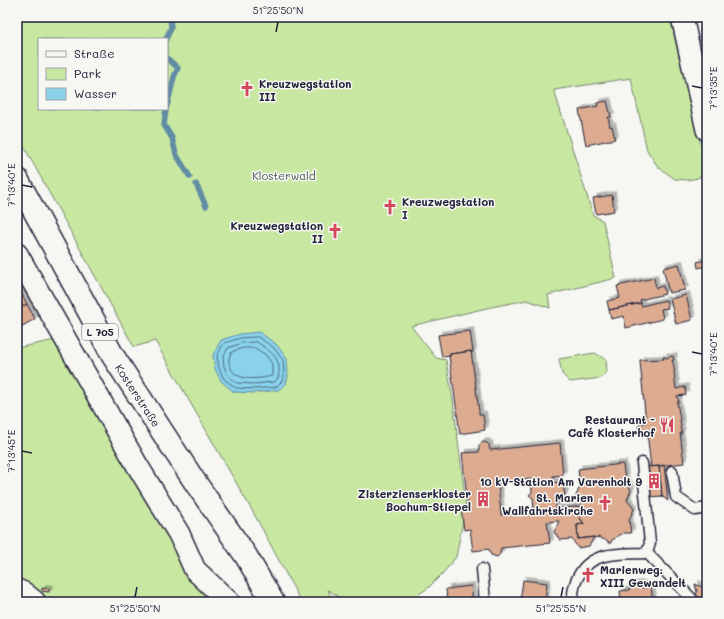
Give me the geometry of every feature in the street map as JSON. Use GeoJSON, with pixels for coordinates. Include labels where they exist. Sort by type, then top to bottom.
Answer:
{"type":"FeatureCollection","features":[{"type":"Feature","properties":{"kind":"main road","name":"Kosterstraße"},"geometry":{"type":"LineString","coordinates":[[17,179],[113,356],[246,556],[273,602]]}},
{"type":"Feature","properties":{"kind":"street"},"geometry":{"type":"LineString","coordinates":[[682,17],[699,59],[707,130]]}},
{"type":"Feature","properties":{"kind":"street"},"geometry":{"type":"LineString","coordinates":[[17,254],[137,465],[179,534],[195,570],[229,602]]}},
{"type":"Feature","properties":{"kind":"street"},"geometry":{"type":"LineString","coordinates":[[17,590],[24,593],[36,602]]}},
{"type":"Feature","properties":{"kind":"lane"},"geometry":{"type":"LineString","coordinates":[[642,463],[650,543],[647,553]]}},
{"type":"Feature","properties":{"kind":"lane"},"geometry":{"type":"LineString","coordinates":[[672,471],[676,497],[694,510],[707,508]]}},
{"type":"Feature","properties":{"kind":"lane"},"geometry":{"type":"LineString","coordinates":[[573,602],[574,585],[582,570],[588,564],[608,555],[647,553],[693,600]]}},
{"type":"Feature","properties":{"kind":"lane"},"geometry":{"type":"LineString","coordinates":[[482,569],[485,602]]}},
{"type":"Feature","properties":{"kind":"green space","name":"Klosterwald"},"geometry":{"type":"Polygon","coordinates":[[[17,17],[670,17],[707,171],[698,178],[687,180],[675,179],[658,167],[647,150],[631,78],[554,90],[593,215],[603,221],[616,278],[548,295],[550,308],[527,300],[411,326],[436,358],[446,360],[453,400],[466,505],[456,557],[428,588],[409,601],[346,602],[328,590],[333,602],[301,602],[258,521],[155,341],[134,347],[17,134],[17,17]]]}},
{"type":"Feature","properties":{"kind":"green space"},"geometry":{"type":"Polygon","coordinates":[[[60,339],[215,602],[52,602],[17,580],[17,348],[60,339]]]}},
{"type":"Feature","properties":{"kind":"green space"},"geometry":{"type":"Polygon","coordinates":[[[595,353],[606,360],[607,372],[601,378],[570,382],[562,374],[559,359],[595,353]]]}},
{"type":"Feature","properties":{"kind":"water"},"geometry":{"type":"Polygon","coordinates":[[[259,332],[276,344],[287,359],[288,376],[286,384],[278,390],[254,393],[234,392],[221,381],[215,369],[213,355],[221,340],[240,334],[259,332]]]}},
{"type":"Feature","properties":{"kind":"building"},"geometry":{"type":"Polygon","coordinates":[[[607,101],[611,117],[608,117],[610,127],[612,126],[615,139],[586,145],[579,110],[598,106],[597,103],[607,101]]]}},
{"type":"Feature","properties":{"kind":"building"},"geometry":{"type":"Polygon","coordinates":[[[612,195],[614,211],[596,214],[593,198],[612,195]]]}},
{"type":"Feature","properties":{"kind":"building"},"geometry":{"type":"Polygon","coordinates":[[[706,260],[707,266],[698,268],[697,262],[706,260]]]}},
{"type":"Feature","properties":{"kind":"building"},"geometry":{"type":"Polygon","coordinates":[[[679,264],[685,290],[669,293],[663,268],[679,264]]]}},
{"type":"Feature","properties":{"kind":"building"},"geometry":{"type":"Polygon","coordinates":[[[654,278],[656,288],[663,286],[665,294],[640,300],[641,303],[609,310],[607,301],[620,298],[617,286],[654,278]]]}},
{"type":"Feature","properties":{"kind":"building"},"geometry":{"type":"Polygon","coordinates":[[[19,289],[27,304],[17,310],[17,290],[19,289]]]}},
{"type":"Feature","properties":{"kind":"building"},"geometry":{"type":"Polygon","coordinates":[[[686,295],[692,320],[676,324],[670,299],[686,295]]]}},
{"type":"Feature","properties":{"kind":"building"},"geometry":{"type":"Polygon","coordinates":[[[666,300],[668,308],[661,309],[663,319],[626,328],[624,316],[611,319],[609,310],[641,303],[641,306],[666,300]]]}},
{"type":"Feature","properties":{"kind":"building"},"geometry":{"type":"Polygon","coordinates":[[[27,304],[35,319],[17,329],[17,310],[27,304]]]}},
{"type":"Feature","properties":{"kind":"building"},"geometry":{"type":"Polygon","coordinates":[[[470,331],[473,352],[450,354],[450,356],[442,357],[438,335],[470,331]]]}},
{"type":"Feature","properties":{"kind":"building"},"geometry":{"type":"Polygon","coordinates":[[[471,351],[479,414],[483,415],[485,430],[460,434],[449,356],[450,354],[471,351]]]}},
{"type":"Feature","properties":{"kind":"building"},"geometry":{"type":"Polygon","coordinates":[[[673,356],[674,360],[672,360],[675,370],[676,389],[685,387],[686,395],[677,396],[679,402],[677,402],[682,433],[680,433],[684,463],[651,467],[647,433],[640,433],[638,428],[640,423],[646,423],[640,360],[664,359],[663,357],[666,358],[673,356]]]}},
{"type":"Feature","properties":{"kind":"building","name":"Zisterzienserkloster Bochum-Stiepel"},"geometry":{"type":"Polygon","coordinates":[[[483,442],[487,443],[490,450],[560,443],[563,475],[553,476],[553,482],[559,483],[563,486],[565,494],[562,500],[556,503],[556,509],[582,506],[578,515],[584,524],[577,525],[578,539],[594,537],[589,546],[578,548],[572,539],[560,540],[554,532],[559,521],[547,522],[550,543],[501,548],[500,554],[497,557],[491,555],[489,549],[473,551],[470,529],[464,530],[461,508],[468,507],[462,453],[479,452],[479,445],[483,442]],[[531,479],[498,483],[501,515],[534,511],[533,498],[529,495],[532,492],[531,479]]]}},
{"type":"Feature","properties":{"kind":"building","name":"St. Marien Wallfahrtskirche"},"geometry":{"type":"Polygon","coordinates":[[[623,464],[625,480],[631,490],[627,500],[634,509],[629,520],[631,533],[620,534],[611,541],[611,543],[597,537],[578,539],[577,525],[584,524],[578,515],[582,506],[576,496],[580,486],[578,469],[623,464]]]}},
{"type":"Feature","properties":{"kind":"building"},"geometry":{"type":"Polygon","coordinates":[[[664,465],[668,501],[662,496],[659,466],[664,465]]]}},
{"type":"Feature","properties":{"kind":"building","name":"10 kV-Station Am Varenholt 9"},"geometry":{"type":"Polygon","coordinates":[[[659,466],[662,496],[649,497],[645,467],[659,466]]]}},
{"type":"Feature","properties":{"kind":"building"},"geometry":{"type":"Polygon","coordinates":[[[523,580],[547,583],[545,602],[520,602],[523,580]]]}},
{"type":"Feature","properties":{"kind":"building"},"geometry":{"type":"Polygon","coordinates":[[[642,584],[642,588],[651,587],[653,602],[621,602],[620,591],[630,590],[629,585],[642,584]]]}},
{"type":"Feature","properties":{"kind":"building"},"geometry":{"type":"Polygon","coordinates":[[[695,584],[707,589],[707,602],[693,602],[697,592],[695,584]]]}},
{"type":"Feature","properties":{"kind":"building"},"geometry":{"type":"Polygon","coordinates":[[[471,586],[473,602],[447,602],[446,589],[471,586]]]}},
{"type":"Feature","properties":{"kind":"building"},"geometry":{"type":"Polygon","coordinates":[[[42,588],[50,589],[49,592],[42,591],[42,588]]]}},
{"type":"Feature","properties":{"kind":"waterway"},"geometry":{"type":"LineString","coordinates":[[166,38],[171,28],[170,17]]}},
{"type":"Feature","properties":{"kind":"waterway"},"geometry":{"type":"LineString","coordinates":[[168,59],[178,68],[174,77],[168,102]]}},
{"type":"Feature","properties":{"kind":"waterway"},"geometry":{"type":"LineString","coordinates":[[166,110],[164,125],[172,138],[176,154],[190,177]]}},
{"type":"Feature","properties":{"kind":"waterway"},"geometry":{"type":"LineString","coordinates":[[196,184],[206,206]]}},
{"type":"Feature","properties":{"kind":"place","name":"Kreuzwegstation III"},"geometry":{"type":"Point","coordinates":[247,89]}},
{"type":"Feature","properties":{"kind":"place","name":"Kreuzwegstation I"},"geometry":{"type":"Point","coordinates":[390,207]}},
{"type":"Feature","properties":{"kind":"place","name":"Kreuzwegstation II"},"geometry":{"type":"Point","coordinates":[335,231]}},
{"type":"Feature","properties":{"kind":"place","name":"Restaurant - Café Klosterhof"},"geometry":{"type":"Point","coordinates":[667,425]}},
{"type":"Feature","properties":{"kind":"place","name":"10 kV-Station Am Varenholt 9"},"geometry":{"type":"Point","coordinates":[654,481]}},
{"type":"Feature","properties":{"kind":"place","name":"Zisterzienserkloster Bochum-Stiepel"},"geometry":{"type":"Point","coordinates":[483,499]}},
{"type":"Feature","properties":{"kind":"place","name":"St. Marien Wallfahrtskirche"},"geometry":{"type":"Point","coordinates":[605,503]}},
{"type":"Feature","properties":{"kind":"place","name":"Marienweg: XIII Gewandelt"},"geometry":{"type":"Point","coordinates":[588,575]}}]}
